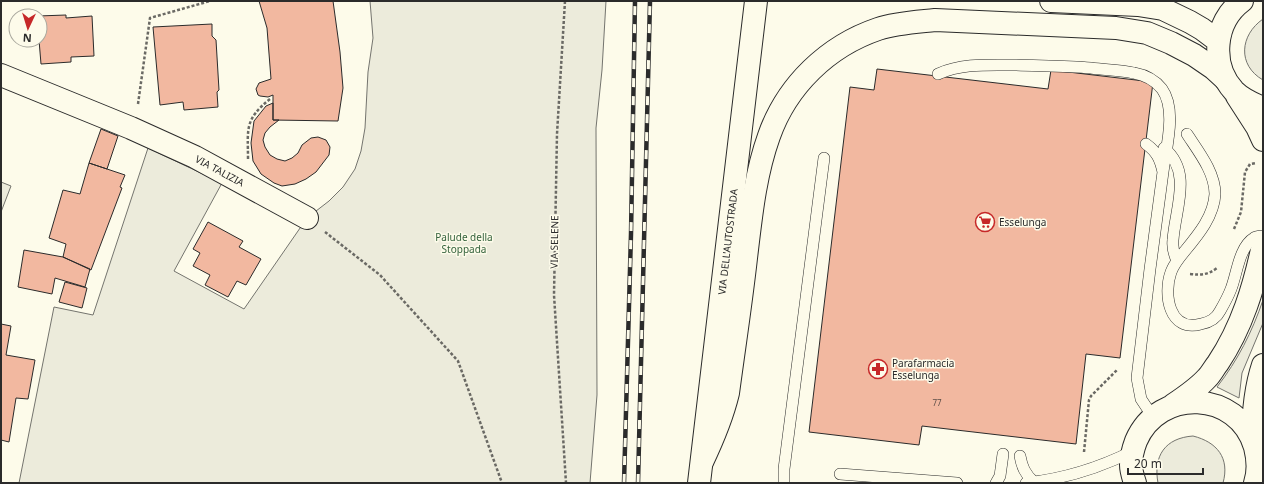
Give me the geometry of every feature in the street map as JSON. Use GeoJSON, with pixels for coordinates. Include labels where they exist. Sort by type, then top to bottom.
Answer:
{"type":"FeatureCollection","features":[{"type":"Feature","properties":{"kind":"main road","name":"VIA DELL'AUTOSTRADA"},"geometry":{"type":"LineString","coordinates":[[700,472],[756,1]]}},
{"type":"Feature","properties":{"kind":"main road"},"geometry":{"type":"LineString","coordinates":[[1051,1],[1142,3],[1178,15],[1202,29],[1218,42]]}},
{"type":"Feature","properties":{"kind":"main road"},"geometry":{"type":"LineString","coordinates":[[1242,1],[1234,7],[1223,23],[1218,42],[1219,60],[1230,85],[1257,127],[1263,140]]}},
{"type":"Feature","properties":{"kind":"main road"},"geometry":{"type":"LineString","coordinates":[[700,472],[722,419],[728,393],[754,194],[762,156],[779,111],[799,83],[830,53],[852,40],[879,29],[905,23],[935,20],[1116,28],[1147,33],[1171,43],[1204,61],[1249,102],[1263,108]]}},
{"type":"Feature","properties":{"kind":"main road","name":"VIA TALIZIA"},"geometry":{"type":"LineString","coordinates":[[1,71],[195,157],[307,218]]}},
{"type":"Feature","properties":{"kind":"main road"},"geometry":{"type":"LineString","coordinates":[[1135,483],[1131,465],[1133,450],[1140,432],[1161,412],[1192,392],[1208,377],[1224,354],[1236,332],[1256,278],[1263,245]]}},
{"type":"Feature","properties":{"kind":"main road"},"geometry":{"type":"LineString","coordinates":[[1252,439],[1258,380],[1263,365]]}},
{"type":"Feature","properties":{"kind":"main road"},"geometry":{"type":"LineString","coordinates":[[1161,412],[1188,402],[1208,403],[1232,414],[1242,422],[1252,439],[1258,457],[1258,476],[1255,483]]}},
{"type":"Feature","properties":{"kind":"lane"},"geometry":{"type":"LineString","coordinates":[[938,74],[948,69],[975,65],[1078,67],[1141,75],[1159,85],[1168,99],[1169,114],[1166,149],[1137,378],[1141,399],[1161,412]]}},
{"type":"Feature","properties":{"kind":"lane"},"geometry":{"type":"LineString","coordinates":[[1187,134],[1208,168],[1214,184],[1214,202],[1202,230],[1177,261],[1171,272],[1168,295],[1170,307],[1176,318],[1185,324],[1197,325],[1211,321],[1218,314],[1231,289],[1238,263],[1246,246],[1255,237],[1263,236]]}},
{"type":"Feature","properties":{"kind":"lane"},"geometry":{"type":"LineString","coordinates":[[1163,172],[1160,159],[1157,154],[1146,144],[1154,144],[1166,149],[1175,162],[1181,180],[1181,191],[1172,241],[1173,250],[1177,261]]}},
{"type":"Feature","properties":{"kind":"lane"},"geometry":{"type":"LineString","coordinates":[[784,483],[784,469],[824,158]]}},
{"type":"Feature","properties":{"kind":"lane"},"geometry":{"type":"LineString","coordinates":[[1020,456],[1022,467],[1030,483],[1086,471],[1104,465],[1133,450]]}},
{"type":"Feature","properties":{"kind":"lane"},"geometry":{"type":"LineString","coordinates":[[996,483],[1000,476],[1003,454]]}},
{"type":"Feature","properties":{"kind":"lane"},"geometry":{"type":"LineString","coordinates":[[840,474],[958,483]]}},
{"type":"Feature","properties":{"kind":"path"},"geometry":{"type":"LineString","coordinates":[[131,128],[136,117],[150,18],[210,1]]}},
{"type":"Feature","properties":{"kind":"path","name":"VIA SELENE"},"geometry":{"type":"LineString","coordinates":[[565,1],[557,134],[554,295],[566,483]]}},
{"type":"Feature","properties":{"kind":"path"},"geometry":{"type":"LineString","coordinates":[[238,180],[249,166],[248,125],[258,109],[270,99]]}},
{"type":"Feature","properties":{"kind":"path"},"geometry":{"type":"LineString","coordinates":[[1232,234],[1241,212],[1245,172],[1250,164],[1258,163]]}},
{"type":"Feature","properties":{"kind":"path"},"geometry":{"type":"LineString","coordinates":[[307,218],[380,276],[458,361],[502,483]]}},
{"type":"Feature","properties":{"kind":"path"},"geometry":{"type":"LineString","coordinates":[[1184,274],[1209,274],[1217,268],[1220,261]]}},
{"type":"Feature","properties":{"kind":"path"},"geometry":{"type":"LineString","coordinates":[[1084,456],[1087,407],[1089,400],[1091,396],[1121,365]]}},
{"type":"Feature","properties":{"kind":"green space","name":"Palude della Stoppada"},"geometry":{"type":"Polygon","coordinates":[[[370,1],[606,1],[602,70],[596,128],[597,395],[590,483],[19,483],[54,307],[93,315],[148,148],[222,183],[174,271],[244,309],[307,218],[329,201],[343,187],[355,169],[361,151],[365,128],[368,72],[373,38],[370,1]]]}},
{"type":"Feature","properties":{"kind":"green space"},"geometry":{"type":"Polygon","coordinates":[[[1263,19],[1263,80],[1255,74],[1249,66],[1245,50],[1246,41],[1250,33],[1263,19]]]}},
{"type":"Feature","properties":{"kind":"green space"},"geometry":{"type":"Polygon","coordinates":[[[1,182],[11,186],[1,212],[1,182]]]}},
{"type":"Feature","properties":{"kind":"green space"},"geometry":{"type":"Polygon","coordinates":[[[1263,300],[1263,323],[1242,373],[1239,398],[1217,387],[1232,367],[1244,345],[1263,300]]]}},
{"type":"Feature","properties":{"kind":"green space"},"geometry":{"type":"Polygon","coordinates":[[[1193,436],[1209,442],[1220,452],[1225,466],[1223,483],[1158,483],[1157,465],[1163,450],[1175,440],[1193,436]]]}},
{"type":"Feature","properties":{"kind":"building"},"geometry":{"type":"Polygon","coordinates":[[[259,1],[333,1],[343,88],[338,121],[273,120],[273,95],[268,97],[260,96],[258,95],[256,89],[259,83],[271,79],[267,28],[259,1]]]}},
{"type":"Feature","properties":{"kind":"building"},"geometry":{"type":"Polygon","coordinates":[[[66,15],[66,18],[92,16],[94,56],[71,57],[71,62],[41,64],[40,48],[48,48],[48,16],[66,15]]]}},
{"type":"Feature","properties":{"kind":"building"},"geometry":{"type":"Polygon","coordinates":[[[212,24],[212,36],[216,40],[219,90],[217,92],[218,107],[184,110],[183,102],[160,105],[153,27],[212,24]]]}},
{"type":"Feature","properties":{"kind":"building","name":"Esselunga"},"geometry":{"type":"Polygon","coordinates":[[[877,69],[1048,89],[1051,70],[1153,82],[1120,358],[1086,354],[1076,444],[922,426],[919,445],[809,432],[850,87],[874,90],[877,69]]]}},
{"type":"Feature","properties":{"kind":"building"},"geometry":{"type":"Polygon","coordinates":[[[273,103],[273,120],[279,120],[265,133],[263,140],[270,155],[285,161],[298,153],[302,145],[311,138],[318,137],[326,140],[330,147],[329,155],[316,172],[295,184],[282,186],[274,183],[261,174],[253,161],[251,143],[254,121],[266,106],[273,103]]]}},
{"type":"Feature","properties":{"kind":"building"},"geometry":{"type":"Polygon","coordinates":[[[101,129],[118,136],[107,169],[89,163],[101,129]]]}},
{"type":"Feature","properties":{"kind":"building"},"geometry":{"type":"Polygon","coordinates":[[[89,163],[125,175],[120,187],[122,188],[91,270],[63,257],[66,244],[49,238],[63,190],[80,194],[89,163]]]}},
{"type":"Feature","properties":{"kind":"building"},"geometry":{"type":"Polygon","coordinates":[[[208,222],[243,241],[239,247],[261,259],[246,285],[237,281],[228,297],[205,285],[210,275],[193,266],[200,253],[193,249],[208,222]]]}},
{"type":"Feature","properties":{"kind":"building"},"geometry":{"type":"Polygon","coordinates":[[[24,250],[63,257],[90,269],[85,287],[55,278],[52,294],[18,287],[24,250]]]}},
{"type":"Feature","properties":{"kind":"building"},"geometry":{"type":"Polygon","coordinates":[[[65,282],[87,288],[82,308],[59,302],[65,282]]]}},
{"type":"Feature","properties":{"kind":"building"},"geometry":{"type":"Polygon","coordinates":[[[1,324],[11,326],[6,355],[35,360],[28,399],[16,398],[9,442],[1,440],[1,324]]]}},
{"type":"Feature","properties":{"kind":"railway"},"geometry":{"type":"LineString","coordinates":[[624,483],[631,234],[635,1]]}},
{"type":"Feature","properties":{"kind":"railway"},"geometry":{"type":"LineString","coordinates":[[638,483],[650,1]]}},
{"type":"Feature","properties":{"kind":"place","name":"Esselunga"},"geometry":{"type":"Point","coordinates":[985,222]}},
{"type":"Feature","properties":{"kind":"place","name":"Parafarmacia Esselunga"},"geometry":{"type":"Point","coordinates":[878,369]}}]}
